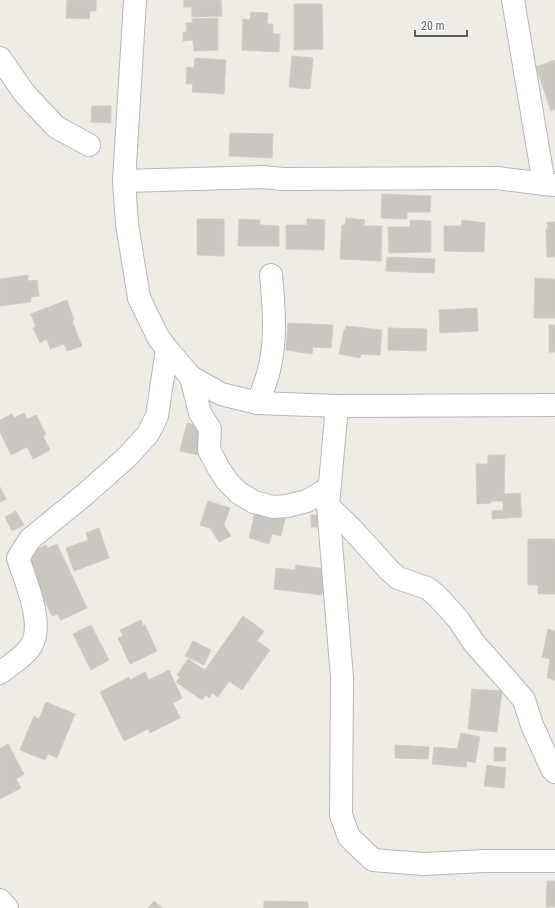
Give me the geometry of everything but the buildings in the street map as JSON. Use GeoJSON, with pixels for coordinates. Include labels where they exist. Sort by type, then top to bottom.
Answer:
{"type":"FeatureCollection","features":[{"type":"Feature","properties":{"kind":"street"},"geometry":{"type":"LineString","coordinates":[[135,0],[124,181],[127,224],[139,298],[158,337],[191,377],[221,394],[258,403],[337,406],[555,405]]}},
{"type":"Feature","properties":{"kind":"street"},"geometry":{"type":"LineString","coordinates":[[124,181],[263,177],[283,179],[497,178],[549,184],[513,0]]}},
{"type":"Feature","properties":{"kind":"street"},"geometry":{"type":"LineString","coordinates":[[0,58],[25,94],[56,127],[89,145]]}},
{"type":"Feature","properties":{"kind":"street"},"geometry":{"type":"LineString","coordinates":[[258,403],[268,373],[274,337],[274,309],[271,275]]}},
{"type":"Feature","properties":{"kind":"street"},"geometry":{"type":"LineString","coordinates":[[0,673],[22,656],[32,644],[36,626],[31,594],[18,558],[30,539],[89,492],[126,458],[148,434],[157,416],[167,349]]}},
{"type":"Feature","properties":{"kind":"street"},"geometry":{"type":"LineString","coordinates":[[191,377],[200,413],[210,430],[210,450],[218,467],[239,493],[254,502],[272,508],[328,497]]}},
{"type":"Feature","properties":{"kind":"street"},"geometry":{"type":"LineString","coordinates":[[337,406],[328,497],[342,678],[341,815],[349,837],[372,860],[423,864],[485,861],[555,861]]}},
{"type":"Feature","properties":{"kind":"street"},"geometry":{"type":"LineString","coordinates":[[328,497],[388,570],[398,578],[427,588],[436,595],[458,619],[474,643],[524,700],[532,725],[552,769],[555,772]]}},
{"type":"Feature","properties":{"kind":"street"},"geometry":{"type":"LineString","coordinates":[[0,900],[6,908]]}}]}
